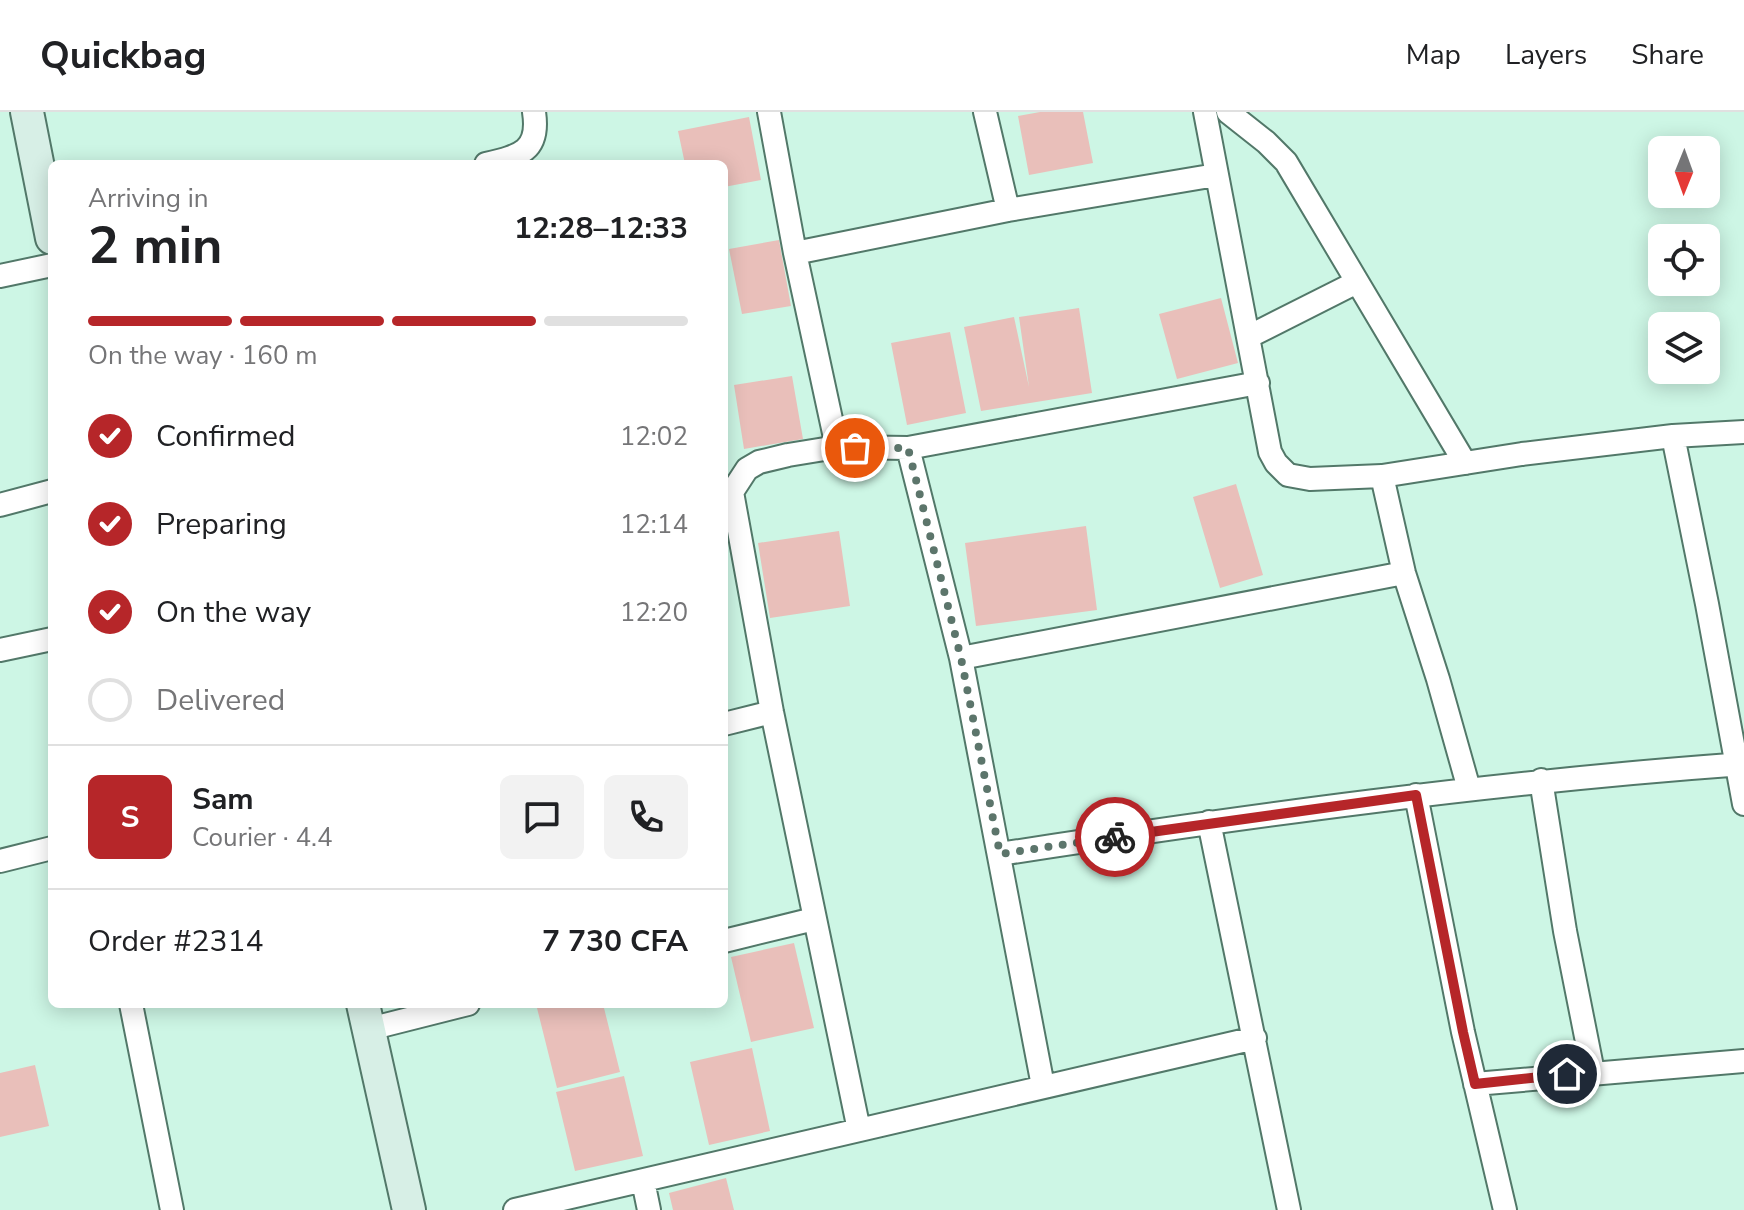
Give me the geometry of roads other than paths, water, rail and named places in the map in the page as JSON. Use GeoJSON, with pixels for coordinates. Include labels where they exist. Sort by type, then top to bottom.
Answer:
{"type":"FeatureCollection","features":[{"type":"Feature","properties":{"kind":"main road"},"geometry":{"type":"LineString","coordinates":[[27,112],[48,218]]}},
{"type":"Feature","properties":{"kind":"main road"},"geometry":{"type":"LineString","coordinates":[[366,1016],[409,1210]]}},
{"type":"Feature","properties":{"kind":"street"},"geometry":{"type":"LineString","coordinates":[[500,160],[529,148],[535,138],[534,112]]}},
{"type":"Feature","properties":{"kind":"street"},"geometry":{"type":"LineString","coordinates":[[769,112],[795,253],[837,447]]}},
{"type":"Feature","properties":{"kind":"street"},"geometry":{"type":"LineString","coordinates":[[985,112],[1008,210]]}},
{"type":"Feature","properties":{"kind":"street"},"geometry":{"type":"LineString","coordinates":[[1205,112],[1270,452],[1282,470],[1298,478],[1310,479],[1382,476],[1673,436],[1744,432]]}},
{"type":"Feature","properties":{"kind":"street"},"geometry":{"type":"LineString","coordinates":[[1228,112],[1286,162],[1465,463]]}},
{"type":"Feature","properties":{"kind":"street"},"geometry":{"type":"LineString","coordinates":[[795,253],[1008,210],[1216,175]]}},
{"type":"Feature","properties":{"kind":"street"},"geometry":{"type":"LineString","coordinates":[[0,276],[48,266]]}},
{"type":"Feature","properties":{"kind":"street"},"geometry":{"type":"LineString","coordinates":[[1248,337],[1357,282]]}},
{"type":"Feature","properties":{"kind":"street"},"geometry":{"type":"LineString","coordinates":[[859,1130],[728,494],[747,469],[759,462],[837,447],[908,448],[1258,383]]}},
{"type":"Feature","properties":{"kind":"street"},"geometry":{"type":"LineString","coordinates":[[1673,436],[1740,764],[1744,804]]}},
{"type":"Feature","properties":{"kind":"street"},"geometry":{"type":"LineString","coordinates":[[908,448],[961,658],[1043,1086]]}},
{"type":"Feature","properties":{"kind":"street"},"geometry":{"type":"LineString","coordinates":[[1382,476],[1404,573],[1469,789]]}},
{"type":"Feature","properties":{"kind":"street"},"geometry":{"type":"LineString","coordinates":[[0,505],[48,492]]}},
{"type":"Feature","properties":{"kind":"street"},"geometry":{"type":"LineString","coordinates":[[961,658],[1404,573]]}},
{"type":"Feature","properties":{"kind":"street"},"geometry":{"type":"LineString","coordinates":[[0,650],[48,640]]}},
{"type":"Feature","properties":{"kind":"street"},"geometry":{"type":"LineString","coordinates":[[728,723],[772,712]]}},
{"type":"Feature","properties":{"kind":"street"},"geometry":{"type":"LineString","coordinates":[[1000,854],[1416,795],[1541,780],[1740,764]]}},
{"type":"Feature","properties":{"kind":"street"},"geometry":{"type":"LineString","coordinates":[[1541,780],[1565,931],[1593,1072]]}},
{"type":"Feature","properties":{"kind":"street"},"geometry":{"type":"LineString","coordinates":[[1416,795],[1463,1032],[1505,1210]]}},
{"type":"Feature","properties":{"kind":"street"},"geometry":{"type":"LineString","coordinates":[[1209,822],[1289,1210]]}},
{"type":"Feature","properties":{"kind":"street"},"geometry":{"type":"LineString","coordinates":[[0,861],[48,849]]}},
{"type":"Feature","properties":{"kind":"street"},"geometry":{"type":"LineString","coordinates":[[728,940],[814,919]]}},
{"type":"Feature","properties":{"kind":"street"},"geometry":{"type":"LineString","coordinates":[[132,1008],[172,1210]]}},
{"type":"Feature","properties":{"kind":"street"},"geometry":{"type":"LineString","coordinates":[[366,1016],[434,1008]]}},
{"type":"Feature","properties":{"kind":"street"},"geometry":{"type":"LineString","coordinates":[[515,1210],[1255,1038]]}},
{"type":"Feature","properties":{"kind":"street"},"geometry":{"type":"LineString","coordinates":[[1475,1084],[1744,1061]]}},
{"type":"Feature","properties":{"kind":"street"},"geometry":{"type":"LineString","coordinates":[[643,1181],[649,1210]]}}]}
